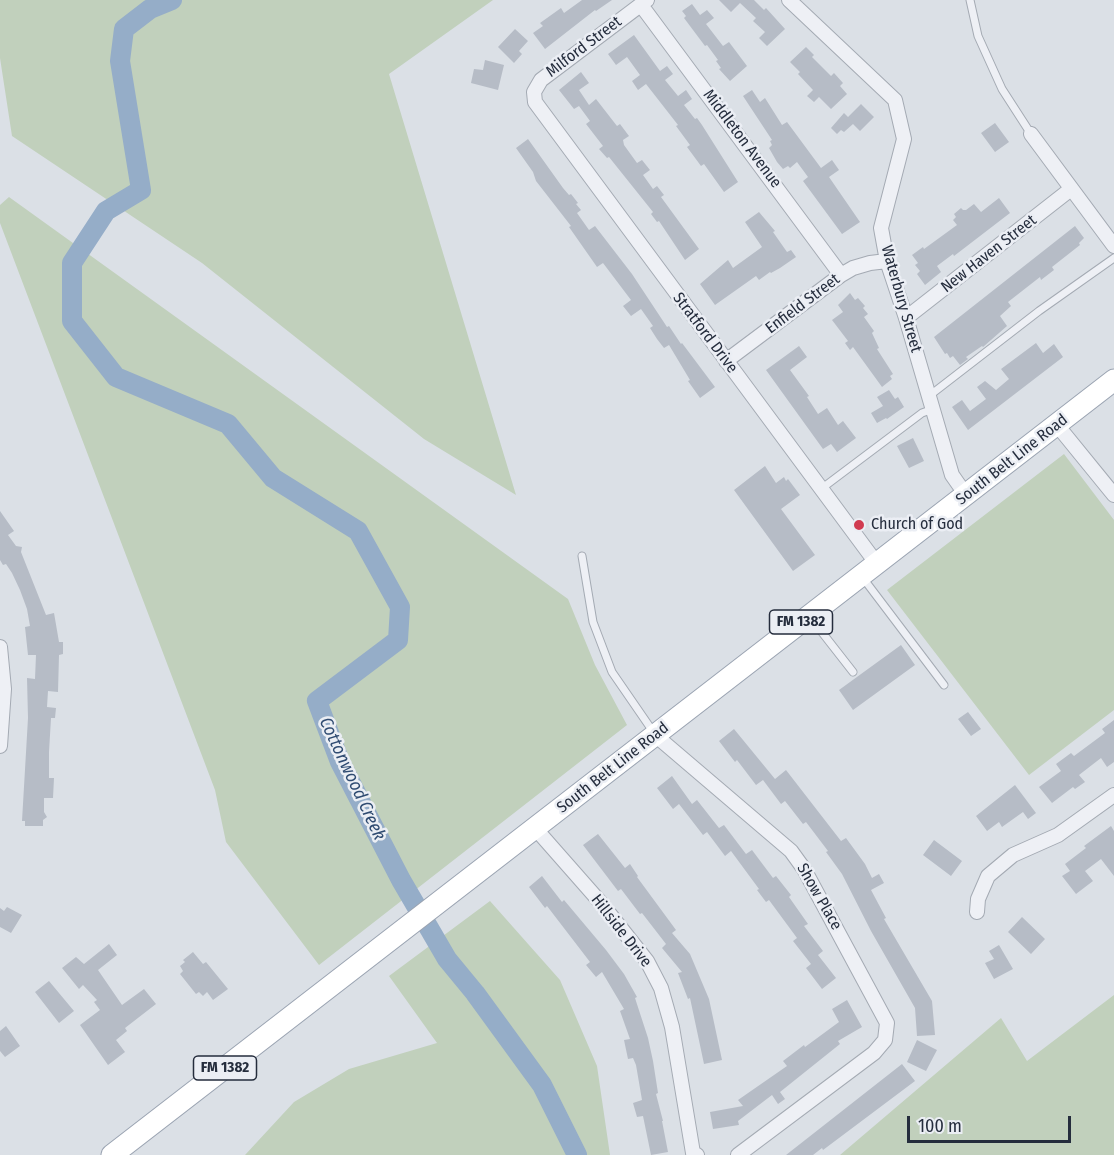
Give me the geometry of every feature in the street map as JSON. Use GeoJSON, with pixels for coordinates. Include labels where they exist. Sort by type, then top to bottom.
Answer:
{"type":"FeatureCollection","features":[{"type":"Feature","properties":{"kind":"main road","name":"South Belt Line Road"},"geometry":{"type":"LineString","coordinates":[[112,1155],[1114,380]]}},
{"type":"Feature","properties":{"kind":"street","name":"Waterbury Street"},"geometry":{"type":"LineString","coordinates":[[789,0],[895,100],[904,139],[881,228],[887,261],[952,475],[966,495]]}},
{"type":"Feature","properties":{"kind":"street","name":"Milford Street"},"geometry":{"type":"LineString","coordinates":[[535,102],[534,92],[541,80],[644,2]]}},
{"type":"Feature","properties":{"kind":"street","name":"Middleton Avenue"},"geometry":{"type":"LineString","coordinates":[[644,2],[841,275]]}},
{"type":"Feature","properties":{"kind":"street","name":"Stratford Drive"},"geometry":{"type":"LineString","coordinates":[[535,102],[821,489],[869,570]]}},
{"type":"Feature","properties":{"kind":"street"},"geometry":{"type":"LineString","coordinates":[[1030,134],[1114,246]]}},
{"type":"Feature","properties":{"kind":"street","name":"New Haven Street"},"geometry":{"type":"LineString","coordinates":[[906,318],[1071,189]]}},
{"type":"Feature","properties":{"kind":"street","name":"Enfield Street"},"geometry":{"type":"LineString","coordinates":[[726,361],[841,275],[853,268],[887,261]]}},
{"type":"Feature","properties":{"kind":"street"},"geometry":{"type":"LineString","coordinates":[[1057,425],[1114,495]]}},
{"type":"Feature","properties":{"kind":"street"},"geometry":{"type":"LineString","coordinates":[[0,647],[4,689],[0,746]]}},
{"type":"Feature","properties":{"kind":"street","name":"Show Place"},"geometry":{"type":"LineString","coordinates":[[655,735],[791,851],[843,939],[887,1023],[885,1040],[874,1053],[738,1155]]}},
{"type":"Feature","properties":{"kind":"street"},"geometry":{"type":"LineString","coordinates":[[977,912],[978,899],[988,876],[1013,855],[1058,835],[1114,795]]}},
{"type":"Feature","properties":{"kind":"street","name":"Hillside Drive"},"geometry":{"type":"LineString","coordinates":[[535,828],[601,903],[647,961],[661,988],[672,1028],[693,1153],[697,1155]]}},
{"type":"Feature","properties":{"kind":"lane"},"geometry":{"type":"LineString","coordinates":[[970,0],[978,36],[1002,89],[1030,134]]}},
{"type":"Feature","properties":{"kind":"lane"},"geometry":{"type":"LineString","coordinates":[[821,489],[922,413],[1039,311],[1114,258]]}},
{"type":"Feature","properties":{"kind":"lane"},"geometry":{"type":"LineString","coordinates":[[582,556],[593,622],[612,672],[655,735]]}},
{"type":"Feature","properties":{"kind":"lane"},"geometry":{"type":"LineString","coordinates":[[869,570],[944,685]]}},
{"type":"Feature","properties":{"kind":"lane"},"geometry":{"type":"LineString","coordinates":[[810,616],[853,672]]}},
{"type":"Feature","properties":{"kind":"green space"},"geometry":{"type":"Polygon","coordinates":[[[0,0],[493,0],[389,74],[516,495],[424,439],[202,263],[12,136],[0,58],[0,0]]]}},
{"type":"Feature","properties":{"kind":"green space"},"geometry":{"type":"Polygon","coordinates":[[[9,197],[568,599],[595,665],[627,725],[319,965],[226,842],[215,790],[0,223],[0,205],[9,197]]]}},
{"type":"Feature","properties":{"kind":"green space"},"geometry":{"type":"Polygon","coordinates":[[[1064,454],[1114,520],[1114,710],[1029,775],[887,590],[1064,454]]]}},
{"type":"Feature","properties":{"kind":"green space"},"geometry":{"type":"Polygon","coordinates":[[[490,901],[560,980],[597,1066],[610,1155],[245,1155],[294,1102],[349,1069],[437,1043],[389,976],[490,901]]]}},
{"type":"Feature","properties":{"kind":"green space"},"geometry":{"type":"Polygon","coordinates":[[[1114,995],[1114,1155],[840,1155],[1001,1018],[1027,1061],[1114,995]]]}},
{"type":"Feature","properties":{"kind":"building"},"geometry":{"type":"Polygon","coordinates":[[[582,0],[612,0],[595,10],[545,49],[533,33],[543,26],[540,23],[561,8],[564,13],[582,0]]]}},
{"type":"Feature","properties":{"kind":"building"},"geometry":{"type":"Polygon","coordinates":[[[719,0],[754,0],[764,10],[766,8],[785,29],[767,46],[759,38],[765,32],[753,21],[756,18],[740,3],[731,12],[719,0]]]}},
{"type":"Feature","properties":{"kind":"building"},"geometry":{"type":"Polygon","coordinates":[[[692,4],[700,15],[707,10],[714,18],[706,24],[723,46],[729,42],[747,66],[730,81],[719,69],[721,68],[716,61],[718,60],[684,18],[686,16],[682,11],[692,4]]]}},
{"type":"Feature","properties":{"kind":"building"},"geometry":{"type":"Polygon","coordinates":[[[515,29],[528,41],[519,51],[522,54],[514,63],[498,47],[515,29]]]}},
{"type":"Feature","properties":{"kind":"building"},"geometry":{"type":"Polygon","coordinates":[[[634,35],[660,71],[667,66],[673,74],[665,80],[678,96],[686,90],[692,99],[684,105],[702,125],[738,182],[724,192],[704,164],[701,166],[687,147],[690,145],[676,126],[678,125],[646,84],[638,90],[632,81],[640,75],[627,57],[616,65],[608,54],[634,35]]]}},
{"type":"Feature","properties":{"kind":"building"},"geometry":{"type":"Polygon","coordinates":[[[806,47],[814,55],[812,57],[831,76],[834,73],[843,83],[840,86],[847,94],[831,109],[819,97],[814,102],[807,96],[813,90],[790,62],[806,47]]]}},
{"type":"Feature","properties":{"kind":"building"},"geometry":{"type":"Polygon","coordinates":[[[485,60],[504,65],[498,90],[471,83],[474,69],[483,70],[485,60]]]}},
{"type":"Feature","properties":{"kind":"building"},"geometry":{"type":"Polygon","coordinates":[[[581,72],[589,83],[579,90],[589,105],[596,99],[617,126],[620,124],[629,136],[623,140],[624,145],[637,163],[642,160],[650,170],[643,175],[653,189],[657,186],[664,195],[661,197],[699,249],[685,260],[659,221],[657,222],[651,214],[653,212],[609,157],[607,158],[599,149],[603,146],[586,124],[590,121],[579,106],[574,109],[559,90],[581,72]]]}},
{"type":"Feature","properties":{"kind":"building"},"geometry":{"type":"Polygon","coordinates":[[[752,90],[760,102],[765,98],[782,125],[787,122],[821,168],[832,160],[839,170],[829,177],[860,222],[842,234],[803,181],[808,177],[797,162],[790,168],[788,166],[783,169],[777,162],[769,148],[772,140],[743,96],[752,90]]]}},
{"type":"Feature","properties":{"kind":"building"},"geometry":{"type":"Polygon","coordinates":[[[861,104],[874,117],[860,131],[853,124],[844,132],[841,130],[837,134],[831,128],[844,113],[848,117],[861,104]]]}},
{"type":"Feature","properties":{"kind":"building"},"geometry":{"type":"Polygon","coordinates":[[[995,123],[1009,142],[995,152],[981,133],[995,123]]]}},
{"type":"Feature","properties":{"kind":"building"},"geometry":{"type":"Polygon","coordinates":[[[528,139],[563,188],[578,203],[576,204],[581,210],[577,213],[589,230],[595,226],[632,274],[667,327],[669,326],[715,387],[700,398],[669,345],[664,348],[657,339],[650,328],[653,326],[641,309],[631,316],[623,306],[631,300],[603,263],[597,267],[569,227],[571,226],[536,181],[533,172],[516,148],[528,139]]]}},
{"type":"Feature","properties":{"kind":"building"},"geometry":{"type":"Polygon","coordinates":[[[999,198],[1010,213],[954,256],[953,254],[937,266],[941,272],[925,285],[917,274],[920,271],[915,265],[918,263],[912,255],[957,225],[953,220],[956,217],[954,214],[961,208],[966,210],[974,204],[981,212],[999,198]]]}},
{"type":"Feature","properties":{"kind":"building"},"geometry":{"type":"Polygon","coordinates":[[[759,212],[775,231],[773,232],[787,252],[791,250],[796,257],[759,280],[756,276],[715,305],[700,284],[728,260],[733,268],[762,247],[745,222],[759,212]]]}},
{"type":"Feature","properties":{"kind":"building"},"geometry":{"type":"Polygon","coordinates":[[[1075,226],[1084,238],[1079,243],[1080,245],[1052,267],[1054,270],[1041,280],[1040,277],[1008,302],[1011,306],[1000,316],[1007,326],[983,347],[966,357],[968,359],[960,365],[953,356],[950,358],[947,353],[945,354],[934,337],[1075,226]]]}},
{"type":"Feature","properties":{"kind":"building"},"geometry":{"type":"Polygon","coordinates":[[[850,293],[855,300],[858,298],[865,306],[863,308],[868,314],[864,317],[874,331],[872,333],[879,348],[877,349],[893,374],[890,376],[892,379],[882,387],[853,347],[850,350],[845,343],[848,341],[832,320],[843,312],[838,305],[850,293]]]}},
{"type":"Feature","properties":{"kind":"building"},"geometry":{"type":"Polygon","coordinates":[[[1036,343],[1043,353],[1054,344],[1063,357],[968,430],[952,407],[962,400],[970,411],[986,399],[977,387],[985,381],[996,390],[1009,379],[1001,369],[1036,343]]]}},
{"type":"Feature","properties":{"kind":"building"},"geometry":{"type":"Polygon","coordinates":[[[799,346],[807,357],[790,370],[809,396],[807,397],[818,414],[827,408],[838,425],[843,421],[856,438],[837,452],[831,444],[823,449],[766,370],[799,346]]]}},
{"type":"Feature","properties":{"kind":"building"},"geometry":{"type":"Polygon","coordinates":[[[889,390],[895,399],[898,397],[904,407],[877,423],[871,413],[883,406],[877,397],[889,390]]]}},
{"type":"Feature","properties":{"kind":"building"},"geometry":{"type":"Polygon","coordinates":[[[913,438],[924,461],[909,468],[897,446],[913,438]]]}},
{"type":"Feature","properties":{"kind":"building"},"geometry":{"type":"Polygon","coordinates":[[[765,466],[776,483],[784,477],[786,481],[788,479],[800,495],[781,509],[815,555],[793,571],[734,490],[765,466]]]}},
{"type":"Feature","properties":{"kind":"building"},"geometry":{"type":"Polygon","coordinates":[[[0,511],[14,531],[8,535],[16,546],[22,547],[21,552],[46,615],[54,613],[59,642],[63,642],[63,654],[59,655],[58,692],[48,691],[47,707],[56,708],[55,718],[51,718],[49,752],[49,778],[54,778],[53,798],[44,798],[44,812],[47,817],[43,820],[43,826],[25,826],[25,821],[22,821],[28,718],[27,678],[35,679],[36,655],[28,655],[25,627],[30,626],[20,590],[6,564],[3,565],[0,560],[0,511]]]}},
{"type":"Feature","properties":{"kind":"building"},"geometry":{"type":"Polygon","coordinates":[[[901,645],[915,665],[853,710],[839,690],[901,645]]]}},
{"type":"Feature","properties":{"kind":"building"},"geometry":{"type":"Polygon","coordinates":[[[968,712],[981,729],[971,736],[958,719],[968,712]]]}},
{"type":"Feature","properties":{"kind":"building"},"geometry":{"type":"Polygon","coordinates":[[[1114,720],[1114,762],[1107,767],[1101,758],[1079,775],[1085,782],[1075,789],[1073,787],[1052,803],[1039,787],[1061,771],[1056,764],[1071,753],[1074,756],[1105,733],[1102,729],[1114,720]]]}},
{"type":"Feature","properties":{"kind":"building"},"geometry":{"type":"Polygon","coordinates":[[[734,729],[775,779],[786,770],[841,841],[846,838],[872,878],[879,874],[884,883],[871,890],[886,918],[884,919],[932,1001],[935,1035],[917,1036],[915,1008],[871,931],[842,874],[826,852],[828,851],[806,822],[803,824],[785,801],[781,804],[763,780],[756,785],[719,741],[734,729]]]}},
{"type":"Feature","properties":{"kind":"building"},"geometry":{"type":"Polygon","coordinates":[[[672,776],[692,804],[697,800],[719,828],[724,825],[746,854],[752,850],[773,878],[776,876],[791,895],[789,897],[808,924],[804,926],[823,951],[818,955],[836,978],[822,989],[806,968],[811,964],[793,941],[797,938],[769,900],[766,902],[731,851],[725,856],[707,832],[703,835],[679,804],[673,809],[657,788],[672,776]]]}},
{"type":"Feature","properties":{"kind":"building"},"geometry":{"type":"Polygon","coordinates":[[[1015,785],[1036,813],[1028,819],[1023,812],[1002,827],[999,822],[987,831],[976,816],[1015,785]]]}},
{"type":"Feature","properties":{"kind":"building"},"geometry":{"type":"Polygon","coordinates":[[[1111,826],[1114,831],[1114,876],[1101,859],[1085,871],[1093,881],[1076,894],[1062,876],[1070,871],[1065,864],[1111,826]]]}},
{"type":"Feature","properties":{"kind":"building"},"geometry":{"type":"Polygon","coordinates":[[[598,834],[625,868],[630,864],[676,930],[672,933],[690,954],[709,999],[722,1060],[704,1064],[690,998],[688,999],[678,973],[682,972],[662,948],[666,944],[642,913],[640,914],[621,889],[618,891],[583,845],[598,834]]]}},
{"type":"Feature","properties":{"kind":"building"},"geometry":{"type":"Polygon","coordinates":[[[934,840],[962,861],[951,876],[923,855],[934,840]]]}},
{"type":"Feature","properties":{"kind":"building"},"geometry":{"type":"Polygon","coordinates":[[[542,876],[562,902],[564,900],[606,950],[624,974],[637,997],[635,998],[653,1061],[658,1093],[656,1094],[668,1152],[651,1155],[643,1116],[637,1117],[633,1103],[642,1100],[636,1065],[633,1058],[628,1059],[624,1040],[630,1039],[620,1011],[624,1009],[602,972],[596,977],[586,965],[590,962],[547,906],[545,908],[529,887],[542,876]]]}},
{"type":"Feature","properties":{"kind":"building"},"geometry":{"type":"Polygon","coordinates":[[[7,907],[22,915],[11,933],[0,927],[0,908],[4,911],[7,907]]]}},
{"type":"Feature","properties":{"kind":"building"},"geometry":{"type":"Polygon","coordinates":[[[1022,917],[1045,939],[1031,954],[1008,932],[1022,917]]]}},
{"type":"Feature","properties":{"kind":"building"},"geometry":{"type":"Polygon","coordinates":[[[109,944],[117,955],[98,970],[122,1005],[144,989],[156,1004],[125,1028],[127,1031],[116,1040],[125,1052],[108,1065],[80,1025],[100,1010],[94,1002],[97,1000],[83,985],[79,989],[62,968],[76,957],[84,964],[109,944]]]}},
{"type":"Feature","properties":{"kind":"building"},"geometry":{"type":"Polygon","coordinates":[[[999,945],[1013,969],[994,979],[985,963],[994,959],[989,951],[999,945]]]}},
{"type":"Feature","properties":{"kind":"building"},"geometry":{"type":"Polygon","coordinates":[[[193,952],[203,964],[206,962],[228,989],[213,1000],[207,992],[203,996],[199,992],[196,994],[180,974],[183,971],[180,966],[185,962],[183,960],[193,952]]]}},
{"type":"Feature","properties":{"kind":"building"},"geometry":{"type":"Polygon","coordinates":[[[49,981],[74,1011],[59,1023],[35,992],[49,981]]]}},
{"type":"Feature","properties":{"kind":"building"},"geometry":{"type":"Polygon","coordinates":[[[847,1000],[862,1027],[838,1041],[840,1044],[780,1092],[785,1099],[778,1104],[772,1095],[738,1121],[739,1125],[713,1129],[710,1112],[743,1106],[738,1100],[787,1066],[783,1061],[839,1022],[832,1009],[847,1000]]]}},
{"type":"Feature","properties":{"kind":"building"},"geometry":{"type":"Polygon","coordinates":[[[6,1026],[20,1046],[5,1057],[0,1051],[0,1031],[6,1026]]]}},
{"type":"Feature","properties":{"kind":"building"},"geometry":{"type":"Polygon","coordinates":[[[917,1040],[937,1050],[926,1071],[907,1062],[917,1040]]]}},
{"type":"Feature","properties":{"kind":"building"},"geometry":{"type":"Polygon","coordinates":[[[902,1064],[915,1081],[823,1150],[822,1148],[813,1155],[786,1155],[902,1064]]]}},
{"type":"Feature","properties":{"kind":"waterway","name":"Cottonwood Creek"},"geometry":{"type":"LineString","coordinates":[[172,0],[150,9],[124,29],[120,61],[141,190],[106,211],[72,263],[72,321],[116,377],[228,424],[273,478],[358,531],[400,607],[398,640],[317,701],[340,762],[401,880],[447,959],[475,993],[542,1085],[577,1155]]}},
{"type":"Feature","properties":{"kind":"place","name":"Church of God"},"geometry":{"type":"Point","coordinates":[859,525]}}]}
